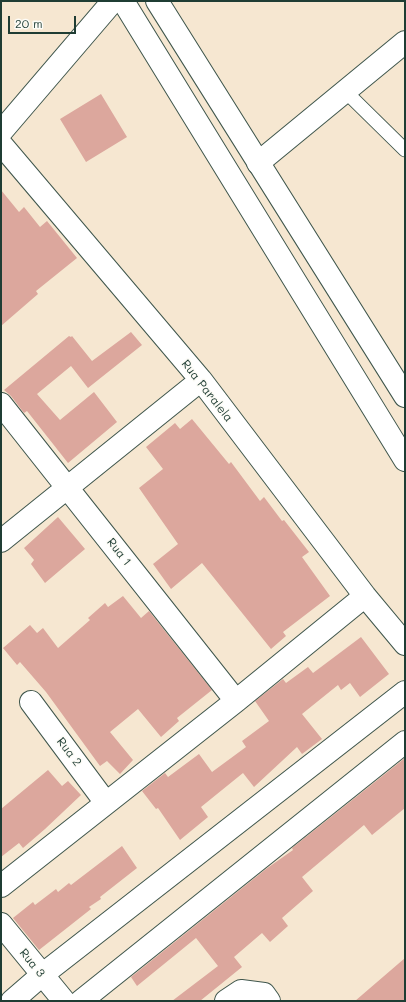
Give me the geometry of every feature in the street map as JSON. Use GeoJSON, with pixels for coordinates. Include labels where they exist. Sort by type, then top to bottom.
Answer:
{"type":"FeatureCollection","features":[{"type":"Feature","properties":{"kind":"street"},"geometry":{"type":"LineString","coordinates":[[1,132],[113,1]]}},
{"type":"Feature","properties":{"kind":"street"},"geometry":{"type":"LineString","coordinates":[[123,1],[405,460]]}},
{"type":"Feature","properties":{"kind":"street"},"geometry":{"type":"LineString","coordinates":[[157,1],[405,396]]}},
{"type":"Feature","properties":{"kind":"street"},"geometry":{"type":"LineString","coordinates":[[258,163],[405,42]]}},
{"type":"Feature","properties":{"kind":"street","name":"Rua Paralela"},"geometry":{"type":"LineString","coordinates":[[1,144],[200,380],[365,596],[405,644]]}},
{"type":"Feature","properties":{"kind":"street"},"geometry":{"type":"LineString","coordinates":[[1,541],[200,380]]}},
{"type":"Feature","properties":{"kind":"street","name":"Rua 1"},"geometry":{"type":"LineString","coordinates":[[1,404],[236,701]]}},
{"type":"Feature","properties":{"kind":"street"},"geometry":{"type":"LineString","coordinates":[[1,886],[236,701],[365,596]]}},
{"type":"Feature","properties":{"kind":"street"},"geometry":{"type":"LineString","coordinates":[[12,1001],[42,975],[405,692]]}},
{"type":"Feature","properties":{"kind":"street","name":"Rua 2"},"geometry":{"type":"LineString","coordinates":[[31,702],[106,803]]}},
{"type":"Feature","properties":{"kind":"street"},"geometry":{"type":"LineString","coordinates":[[81,1001],[405,742]]}},
{"type":"Feature","properties":{"kind":"street","name":"Rua 3"},"geometry":{"type":"LineString","coordinates":[[1,924],[64,1001]]}},
{"type":"Feature","properties":{"kind":"street"},"geometry":{"type":"LineString","coordinates":[[226,1001],[241,991],[264,994],[269,1001]]}},
{"type":"Feature","properties":{"kind":"lane"},"geometry":{"type":"LineString","coordinates":[[345,91],[405,150]]}},
{"type":"Feature","properties":{"kind":"building"},"geometry":{"type":"Polygon","coordinates":[[[101,94],[127,137],[86,162],[60,119],[101,94]]]}},
{"type":"Feature","properties":{"kind":"building"},"geometry":{"type":"Polygon","coordinates":[[[1,190],[19,212],[24,207],[40,227],[47,221],[77,258],[36,291],[38,294],[1,326],[1,190]]]}},
{"type":"Feature","properties":{"kind":"building"},"geometry":{"type":"Polygon","coordinates":[[[131,332],[142,345],[88,388],[71,366],[37,394],[60,420],[94,392],[117,422],[68,463],[27,411],[24,413],[11,396],[4,390],[69,336],[72,336],[92,361],[131,332]]]}},
{"type":"Feature","properties":{"kind":"building"},"geometry":{"type":"Polygon","coordinates":[[[192,419],[229,464],[231,462],[260,501],[264,497],[282,521],[284,520],[309,552],[302,557],[330,596],[283,632],[286,636],[271,649],[202,563],[171,589],[153,564],[178,544],[139,488],[163,469],[146,447],[175,423],[180,429],[192,419]]]}},
{"type":"Feature","properties":{"kind":"building"},"geometry":{"type":"Polygon","coordinates":[[[58,517],[85,549],[45,583],[31,564],[34,560],[24,548],[58,517]]]}},
{"type":"Feature","properties":{"kind":"building"},"geometry":{"type":"Polygon","coordinates":[[[123,596],[141,618],[149,611],[212,690],[177,718],[179,721],[161,737],[138,709],[110,732],[133,760],[120,774],[107,761],[100,766],[46,692],[20,662],[17,665],[3,648],[30,625],[37,633],[43,628],[58,648],[90,620],[88,618],[105,603],[108,607],[123,596]]]}},
{"type":"Feature","properties":{"kind":"building"},"geometry":{"type":"Polygon","coordinates":[[[361,637],[389,674],[360,697],[350,683],[341,690],[338,685],[302,714],[322,739],[302,754],[297,747],[254,787],[243,773],[201,807],[208,817],[180,840],[158,808],[156,809],[142,791],[165,773],[168,777],[199,754],[212,772],[246,747],[242,741],[269,721],[255,701],[283,679],[286,683],[308,667],[313,673],[361,637]]]}},
{"type":"Feature","properties":{"kind":"building"},"geometry":{"type":"Polygon","coordinates":[[[405,758],[405,808],[372,835],[364,825],[302,877],[313,891],[282,918],[288,926],[270,942],[262,933],[234,957],[242,967],[200,1001],[172,1001],[218,966],[196,938],[137,986],[131,977],[266,869],[293,850],[292,848],[405,758]]]}},
{"type":"Feature","properties":{"kind":"building"},"geometry":{"type":"Polygon","coordinates":[[[48,770],[62,786],[68,781],[81,795],[23,848],[19,843],[1,857],[1,809],[48,770]]]}},
{"type":"Feature","properties":{"kind":"building"},"geometry":{"type":"Polygon","coordinates":[[[122,846],[137,868],[100,897],[101,899],[89,907],[91,909],[39,950],[13,918],[33,902],[35,905],[56,889],[58,892],[69,883],[71,885],[122,846]]]}},
{"type":"Feature","properties":{"kind":"building"},"geometry":{"type":"Polygon","coordinates":[[[405,958],[405,1001],[355,1001],[405,958]]]}}]}
